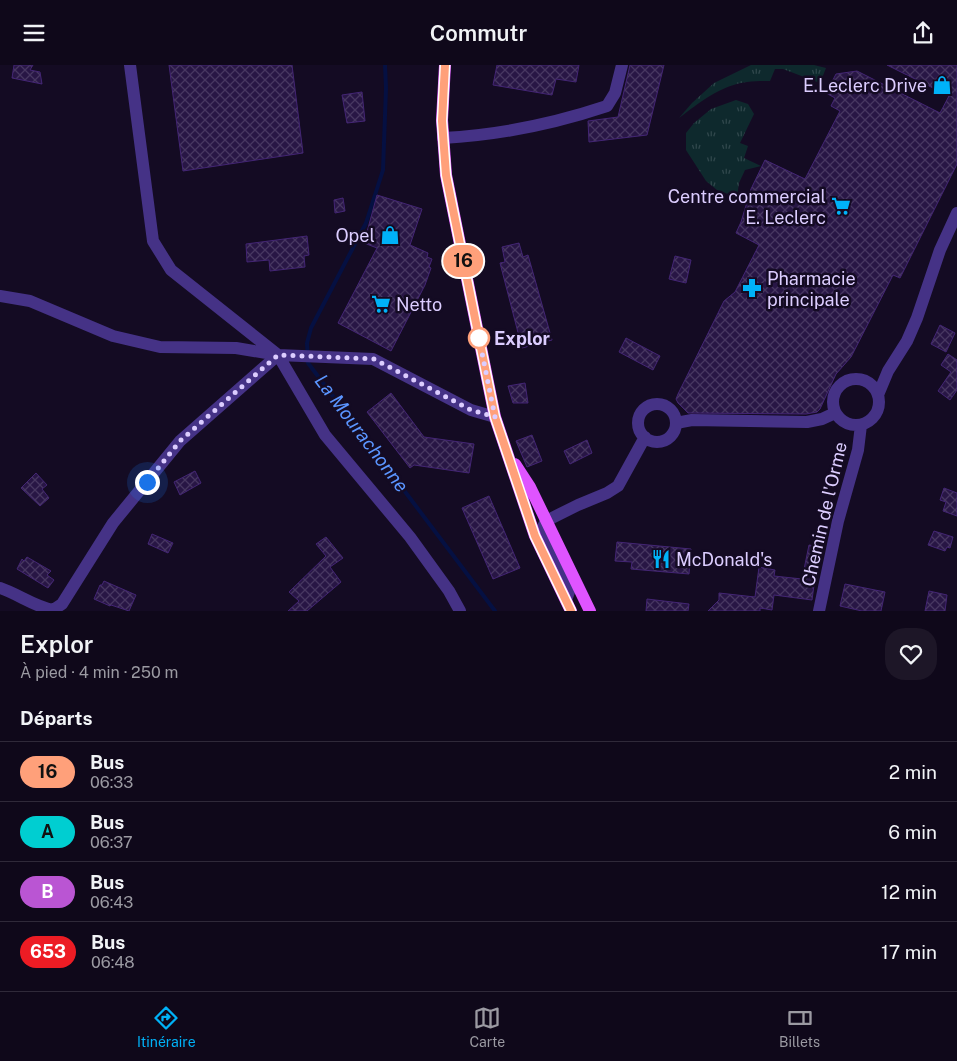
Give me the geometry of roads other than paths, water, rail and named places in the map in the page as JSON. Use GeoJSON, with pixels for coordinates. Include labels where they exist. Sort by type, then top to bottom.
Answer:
{"type":"FeatureCollection","features":[{"type":"Feature","properties":{"kind":"main road"},"geometry":{"type":"LineString","coordinates":[[445,65],[442,106],[446,175],[495,417],[535,536],[569,605]]}},
{"type":"Feature","properties":{"kind":"main road"},"geometry":{"type":"LineString","coordinates":[[507,450],[530,487],[590,611]]}},
{"type":"Feature","properties":{"kind":"street"},"geometry":{"type":"LineString","coordinates":[[130,65],[153,241],[171,269],[278,355],[325,435],[410,537],[449,591],[460,611]]}},
{"type":"Feature","properties":{"kind":"street"},"geometry":{"type":"LineString","coordinates":[[443,138],[475,136],[534,127],[575,117],[607,106],[615,93],[622,65]]}},
{"type":"Feature","properties":{"kind":"street"},"geometry":{"type":"LineString","coordinates":[[878,395],[868,382],[853,379],[846,381],[835,391],[833,406],[835,413],[846,423],[861,425],[874,416],[878,409],[878,395],[888,371],[917,318],[940,250],[957,213]]}},
{"type":"Feature","properties":{"kind":"street"},"geometry":{"type":"LineString","coordinates":[[0,296],[30,301],[113,337],[160,347],[236,349],[278,355],[374,359],[471,410],[495,417]]}},
{"type":"Feature","properties":{"kind":"street"},"geometry":{"type":"LineString","coordinates":[[0,588],[14,592],[47,609],[53,610],[62,604],[113,523],[180,441],[278,355]]}},
{"type":"Feature","properties":{"kind":"street"},"geometry":{"type":"LineString","coordinates":[[868,382],[888,371]]}},
{"type":"Feature","properties":{"kind":"street"},"geometry":{"type":"LineString","coordinates":[[651,405],[668,407],[672,411],[676,423],[675,429],[666,440],[654,442],[645,437],[640,431],[639,418],[646,408],[651,405]]}},
{"type":"Feature","properties":{"kind":"street"},"geometry":{"type":"LineString","coordinates":[[676,423],[692,421],[807,422],[822,419],[835,413]]}},
{"type":"Feature","properties":{"kind":"street","name":"Chemin de l'Orme"},"geometry":{"type":"LineString","coordinates":[[819,611],[838,521],[858,450],[861,425]]}},
{"type":"Feature","properties":{"kind":"street"},"geometry":{"type":"LineString","coordinates":[[569,605],[568,592],[542,533],[542,527],[546,521],[612,490],[622,478],[645,437]]}},
{"type":"Feature","properties":{"kind":"waterway","name":"La Mourachonne"},"geometry":{"type":"LineString","coordinates":[[385,65],[383,170],[366,223],[311,328],[307,343],[308,363],[495,611]]}},
{"type":"Feature","properties":{"kind":"place","name":"E.Leclerc Drive"},"geometry":{"type":"Point","coordinates":[942,85]}},
{"type":"Feature","properties":{"kind":"place","name":"Centre commercial E. Leclerc"},"geometry":{"type":"Point","coordinates":[841,206]}},
{"type":"Feature","properties":{"kind":"place","name":"Opel"},"geometry":{"type":"Point","coordinates":[390,235]}},
{"type":"Feature","properties":{"kind":"place","name":"Pharmacie principale"},"geometry":{"type":"Point","coordinates":[752,288]}},
{"type":"Feature","properties":{"kind":"place","name":"Netto"},"geometry":{"type":"Point","coordinates":[381,304]}},
{"type":"Feature","properties":{"kind":"place","name":"Explor"},"geometry":{"type":"Point","coordinates":[479,338]}},
{"type":"Feature","properties":{"kind":"place","name":"McDonald's"},"geometry":{"type":"Point","coordinates":[661,559]}}]}
